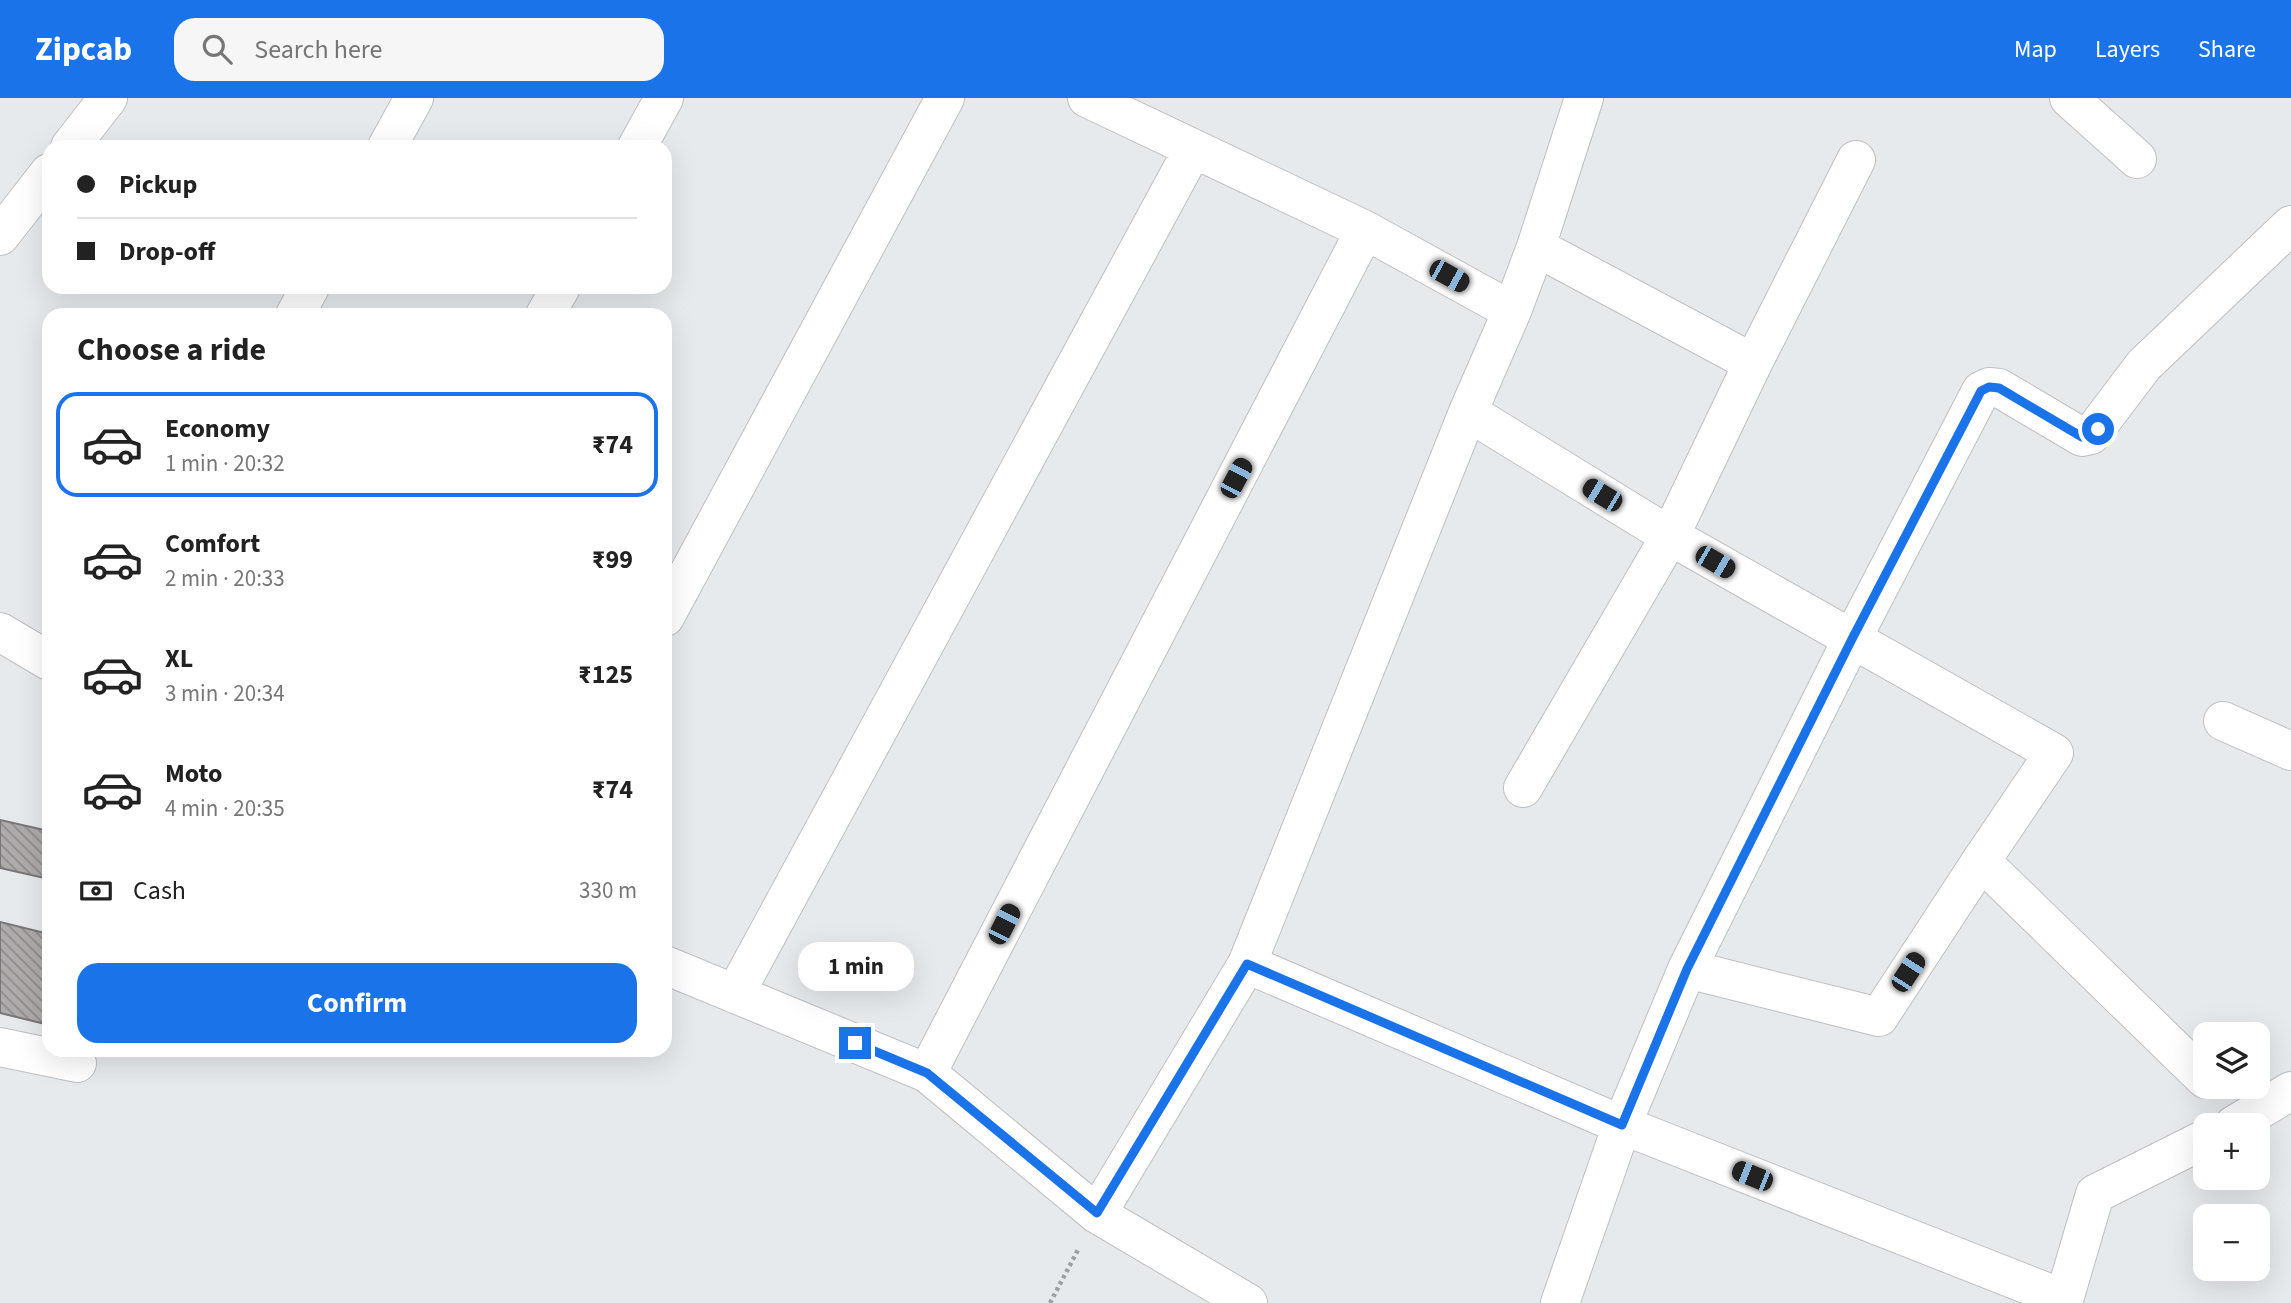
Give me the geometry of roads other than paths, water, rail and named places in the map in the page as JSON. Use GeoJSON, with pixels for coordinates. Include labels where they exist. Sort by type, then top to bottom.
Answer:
{"type":"FeatureCollection","features":[{"type":"Feature","properties":{"kind":"street"},"geometry":{"type":"LineString","coordinates":[[75,140],[108,98]]}},
{"type":"Feature","properties":{"kind":"street"},"geometry":{"type":"LineString","coordinates":[[391,140],[414,98]]}},
{"type":"Feature","properties":{"kind":"street"},"geometry":{"type":"LineString","coordinates":[[641,140],[664,98]]}},
{"type":"Feature","properties":{"kind":"street"},"geometry":{"type":"LineString","coordinates":[[672,604],[945,98]]}},
{"type":"Feature","properties":{"kind":"street"},"geometry":{"type":"LineString","coordinates":[[1087,98],[1364,230],[1512,312]]}},
{"type":"Feature","properties":{"kind":"street"},"geometry":{"type":"LineString","coordinates":[[1097,1213],[1247,964],[1468,412],[1512,312],[1584,98]]}},
{"type":"Feature","properties":{"kind":"street"},"geometry":{"type":"LineString","coordinates":[[2069,98],[2137,159]]}},
{"type":"Feature","properties":{"kind":"street"},"geometry":{"type":"LineString","coordinates":[[735,994],[1193,149]]}},
{"type":"Feature","properties":{"kind":"street"},"geometry":{"type":"LineString","coordinates":[[1523,788],[1670,536],[1753,363],[1856,160]]}},
{"type":"Feature","properties":{"kind":"street"},"geometry":{"type":"LineString","coordinates":[[0,236],[42,182]]}},
{"type":"Feature","properties":{"kind":"street"},"geometry":{"type":"LineString","coordinates":[[1560,1303],[1622,1125],[1687,969],[1852,639],[1981,391],[1989,387],[1999,388],[2082,437],[2091,435],[2144,365],[2291,225]]}},
{"type":"Feature","properties":{"kind":"street"},"geometry":{"type":"LineString","coordinates":[[927,1073],[1364,230]]}},
{"type":"Feature","properties":{"kind":"street"},"geometry":{"type":"LineString","coordinates":[[1536,247],[1753,363]]}},
{"type":"Feature","properties":{"kind":"street"},"geometry":{"type":"LineString","coordinates":[[1468,412],[1670,536],[2054,753],[1879,1017],[1687,969]]}},
{"type":"Feature","properties":{"kind":"street"},"geometry":{"type":"LineString","coordinates":[[0,632],[42,656]]}},
{"type":"Feature","properties":{"kind":"street"},"geometry":{"type":"LineString","coordinates":[[2223,721],[2291,751]]}},
{"type":"Feature","properties":{"kind":"street"},"geometry":{"type":"LineString","coordinates":[[1981,860],[2193,1067]]}},
{"type":"Feature","properties":{"kind":"street"},"geometry":{"type":"LineString","coordinates":[[1247,964],[1622,1125],[2064,1301],[2095,1194],[2193,1145]]}},
{"type":"Feature","properties":{"kind":"street"},"geometry":{"type":"LineString","coordinates":[[672,968],[927,1073],[1097,1213],[1248,1303]]}},
{"type":"Feature","properties":{"kind":"street"},"geometry":{"type":"LineString","coordinates":[[0,1047],[42,1056]]}},
{"type":"Feature","properties":{"kind":"street"},"geometry":{"type":"LineString","coordinates":[[48,1057],[77,1063]]}},
{"type":"Feature","properties":{"kind":"street"},"geometry":{"type":"LineString","coordinates":[[2255,1113],[2291,1091]]}},
{"type":"Feature","properties":{"kind":"street"},"geometry":{"type":"LineString","coordinates":[[2222,1099],[2233,1113]]}}]}
